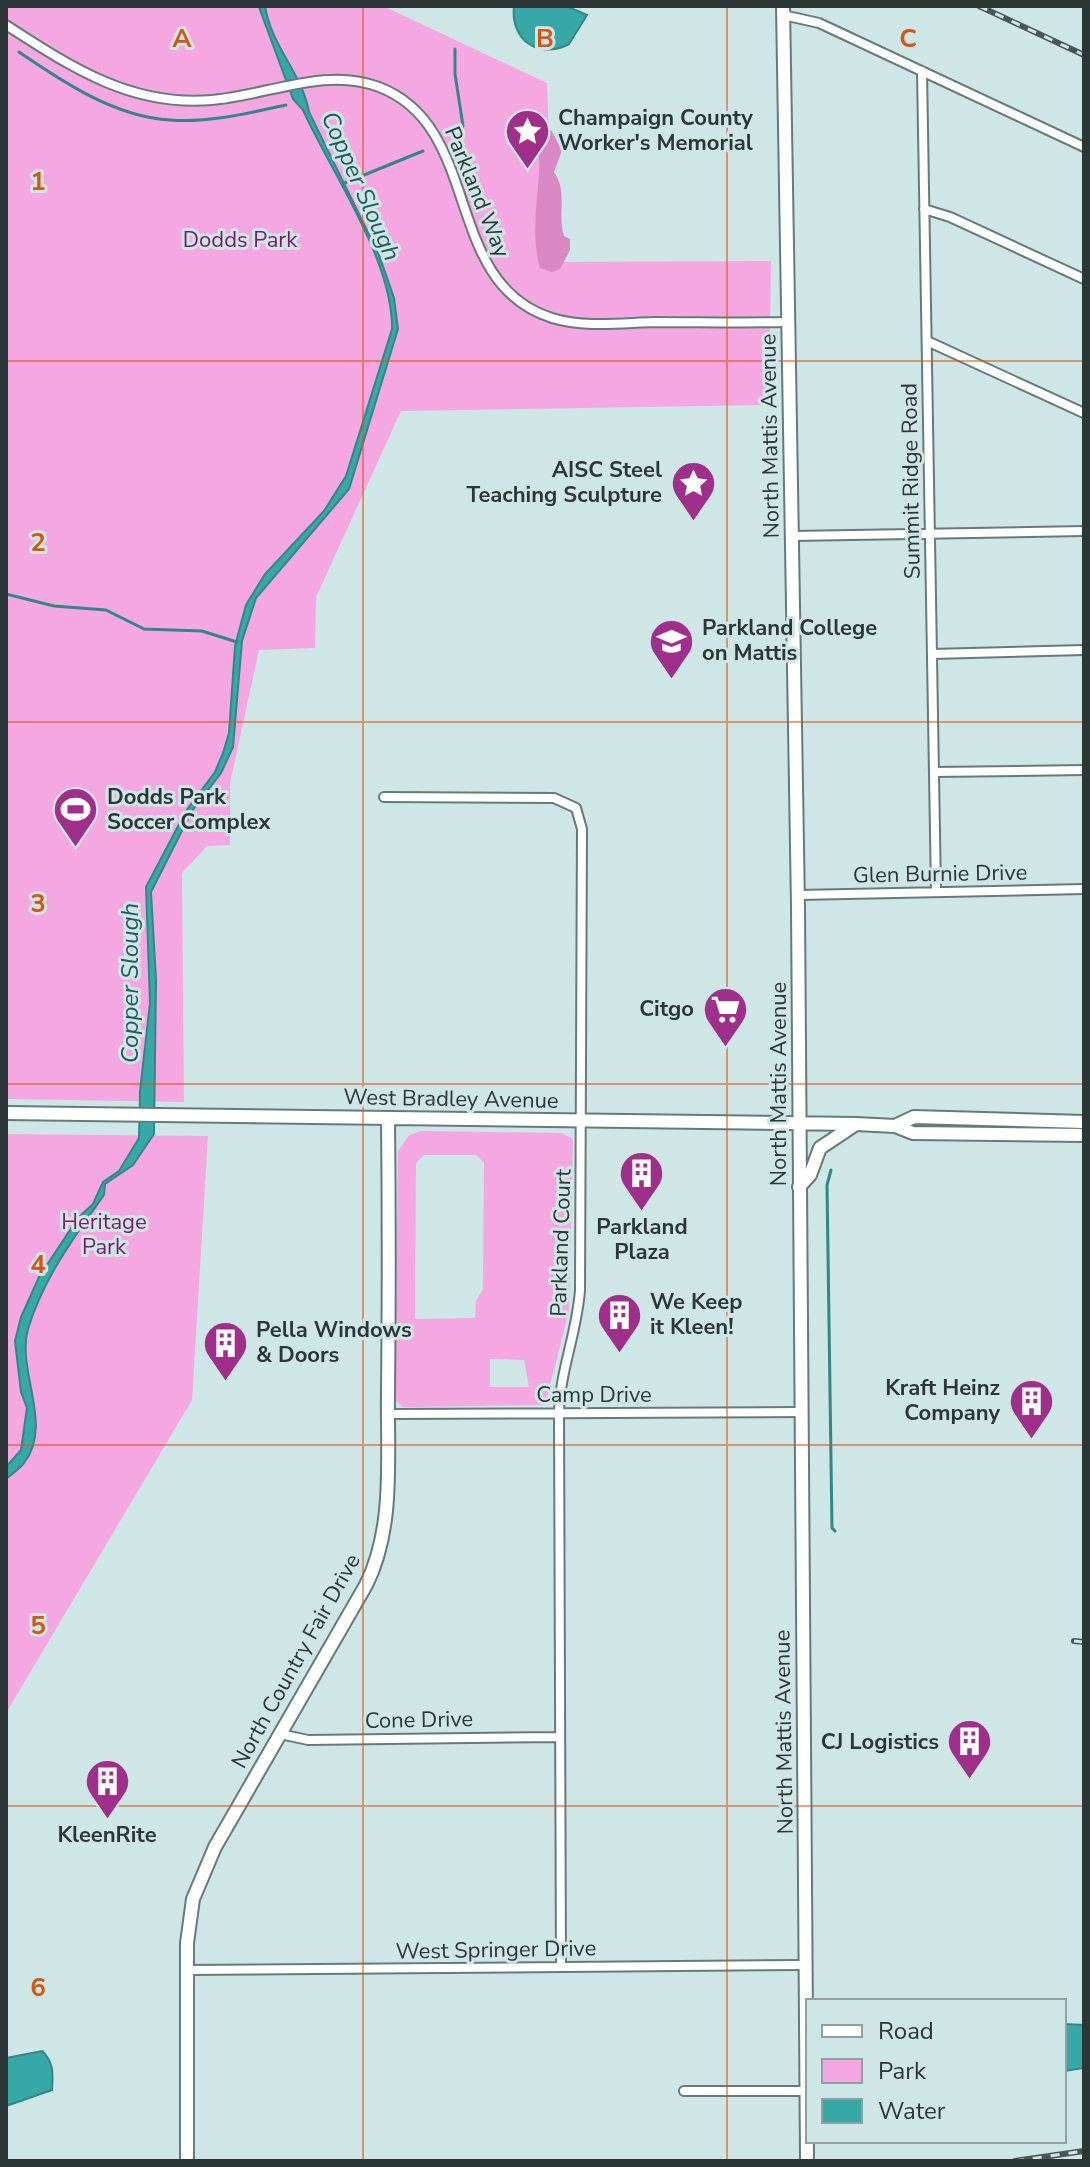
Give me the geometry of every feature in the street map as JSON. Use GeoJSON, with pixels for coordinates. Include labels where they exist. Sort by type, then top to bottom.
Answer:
{"type":"FeatureCollection","features":[{"type":"Feature","properties":{"kind":"main road","name":"North Mattis Avenue"},"geometry":{"type":"LineString","coordinates":[[783,10],[798,895],[806,2091]]}},
{"type":"Feature","properties":{"kind":"main road","name":"West Bradley Avenue"},"geometry":{"type":"LineString","coordinates":[[6,1113],[856,1124],[895,1126],[913,1133],[1084,1135]]}},
{"type":"Feature","properties":{"kind":"main road","name":"West Bradley Avenue"},"geometry":{"type":"LineString","coordinates":[[895,1126],[914,1117],[1084,1122]]}},
{"type":"Feature","properties":{"kind":"main road","name":"North Country Fair Drive"},"geometry":{"type":"LineString","coordinates":[[187,2161],[186,1970],[190,1917],[203,1873],[348,1618],[376,1562],[386,1514],[388,1118]]}},
{"type":"Feature","properties":{"kind":"main road"},"geometry":{"type":"LineString","coordinates":[[799,1187],[810,1175],[820,1148],[856,1124]]}},
{"type":"Feature","properties":{"kind":"street"},"geometry":{"type":"LineString","coordinates":[[783,10],[819,23],[1084,147]]}},
{"type":"Feature","properties":{"kind":"street","name":"Parkland Way"},"geometry":{"type":"LineString","coordinates":[[6,25],[94,79],[151,97],[211,101],[335,79],[365,82],[399,95],[421,113],[440,142],[476,243],[493,277],[511,297],[540,314],[588,324],[788,322]]}},
{"type":"Feature","properties":{"kind":"street","name":"Summit Ridge Road"},"geometry":{"type":"LineString","coordinates":[[922,71],[936,891]]}},
{"type":"Feature","properties":{"kind":"street"},"geometry":{"type":"LineString","coordinates":[[924,209],[950,217],[1084,279]]}},
{"type":"Feature","properties":{"kind":"street"},"geometry":{"type":"LineString","coordinates":[[927,341],[1084,413]]}},
{"type":"Feature","properties":{"kind":"street"},"geometry":{"type":"LineString","coordinates":[[792,536],[1084,531]]}},
{"type":"Feature","properties":{"kind":"street"},"geometry":{"type":"LineString","coordinates":[[932,654],[1084,650]]}},
{"type":"Feature","properties":{"kind":"street"},"geometry":{"type":"LineString","coordinates":[[934,772],[1084,770]]}},
{"type":"Feature","properties":{"kind":"street","name":"Parkland Court"},"geometry":{"type":"LineString","coordinates":[[384,797],[554,798],[576,808],[582,829],[580,1301],[576,1328],[563,1366],[559,1413],[561,1967]]}},
{"type":"Feature","properties":{"kind":"street","name":"Glen Burnie Drive"},"geometry":{"type":"LineString","coordinates":[[798,895],[1084,889]]}},
{"type":"Feature","properties":{"kind":"street","name":"Camp Drive"},"geometry":{"type":"LineString","coordinates":[[388,1414],[801,1412]]}},
{"type":"Feature","properties":{"kind":"street","name":"Cone Drive"},"geometry":{"type":"LineString","coordinates":[[280,1734],[308,1740],[559,1737]]}},
{"type":"Feature","properties":{"kind":"street","name":"West Springer Drive"},"geometry":{"type":"LineString","coordinates":[[186,1970],[806,1965]]}},
{"type":"Feature","properties":{"kind":"street"},"geometry":{"type":"LineString","coordinates":[[684,2091],[806,2091]]}},
{"type":"Feature","properties":{"kind":"green space","name":"Dodds Park"},"geometry":{"type":"Polygon","coordinates":[[[6,6],[383,6],[547,83],[553,262],[771,261],[769,405],[401,411],[316,597],[315,648],[259,650],[230,783],[230,845],[207,846],[182,873],[184,1102],[6,1099],[6,6]]]}},
{"type":"Feature","properties":{"kind":"green space"},"geometry":{"type":"Polygon","coordinates":[[[421,1131],[562,1133],[573,1139],[569,1311],[545,1405],[403,1407],[395,1400],[398,1151],[409,1135],[421,1131]],[[424,1155],[416,1163],[415,1319],[475,1318],[476,1301],[483,1289],[484,1163],[476,1155],[424,1155]],[[490,1359],[490,1387],[529,1387],[524,1360],[490,1359]]]}},
{"type":"Feature","properties":{"kind":"green space","name":"Heritage Park"},"geometry":{"type":"Polygon","coordinates":[[[6,1134],[208,1136],[192,1400],[6,1713],[6,1134]]]}},
{"type":"Feature","properties":{"kind":"shaded area"},"geometry":{"type":"Polygon","coordinates":[[[541,130],[551,130],[562,150],[554,172],[560,187],[564,236],[570,239],[570,250],[560,269],[552,272],[540,268],[535,233],[538,143],[541,130]]]}},
{"type":"Feature","properties":{"kind":"water"},"geometry":{"type":"Polygon","coordinates":[[[265,6],[273,34],[379,255],[394,298],[398,329],[349,489],[256,598],[242,641],[233,747],[221,773],[192,811],[151,892],[156,980],[154,1134],[133,1165],[105,1184],[104,1195],[60,1259],[34,1311],[26,1345],[36,1432],[24,1463],[6,1479],[6,1467],[21,1450],[27,1408],[21,1392],[15,1341],[21,1317],[39,1277],[78,1218],[93,1204],[103,1182],[119,1171],[139,1138],[140,1091],[150,1003],[146,887],[186,811],[215,772],[223,753],[229,733],[235,646],[246,605],[265,574],[324,511],[346,476],[392,329],[390,302],[372,246],[303,110],[293,99],[259,7],[265,6]]]}},
{"type":"Feature","properties":{"kind":"water"},"geometry":{"type":"Polygon","coordinates":[[[514,6],[566,6],[587,15],[569,44],[547,50],[529,44],[522,37],[514,18],[514,6]]]}},
{"type":"Feature","properties":{"kind":"water"},"geometry":{"type":"Polygon","coordinates":[[[1066,2024],[1084,2025],[1084,2068],[1066,2071],[1066,2024]]]}},
{"type":"Feature","properties":{"kind":"water"},"geometry":{"type":"Polygon","coordinates":[[[42,2051],[51,2064],[52,2090],[6,2106],[6,2058],[42,2051]]]}},
{"type":"Feature","properties":{"kind":"waterway"},"geometry":{"type":"LineString","coordinates":[[455,49],[455,74],[463,126],[460,134]]}},
{"type":"Feature","properties":{"kind":"waterway"},"geometry":{"type":"LineString","coordinates":[[19,52],[90,96],[150,117],[199,120],[286,105]]}},
{"type":"Feature","properties":{"kind":"waterway","name":"Copper Slough"},"geometry":{"type":"LineString","coordinates":[[342,184],[423,151]]}},
{"type":"Feature","properties":{"kind":"waterway"},"geometry":{"type":"LineString","coordinates":[[6,594],[54,606],[106,610],[144,629],[202,631],[237,642]]}},
{"type":"Feature","properties":{"kind":"waterway"},"geometry":{"type":"LineString","coordinates":[[831,1170],[827,1185],[832,1528],[835,1531]]}},
{"type":"Feature","properties":{"kind":"railway"},"geometry":{"type":"LineString","coordinates":[[979,6],[1084,55]]}},
{"type":"Feature","properties":{"kind":"railway"},"geometry":{"type":"LineString","coordinates":[[1074,1641],[1084,1642]]}},
{"type":"Feature","properties":{"kind":"railway"},"geometry":{"type":"LineString","coordinates":[[1015,2161],[1084,2151]]}},
{"type":"Feature","properties":{"kind":"place","name":"Champaign County Worker's Memorial"},"geometry":{"type":"Point","coordinates":[527,170]}},
{"type":"Feature","properties":{"kind":"place","name":"AISC Steel Teaching Sculpture"},"geometry":{"type":"Point","coordinates":[693,522]}},
{"type":"Feature","properties":{"kind":"place","name":"Parkland College on Mattis"},"geometry":{"type":"Point","coordinates":[671,680]}},
{"type":"Feature","properties":{"kind":"place","name":"Dodds Park Soccer Complex"},"geometry":{"type":"Point","coordinates":[76,849]}},
{"type":"Feature","properties":{"kind":"place","name":"Citgo"},"geometry":{"type":"Point","coordinates":[725,1048]}},
{"type":"Feature","properties":{"kind":"place","name":"Parkland Plaza"},"geometry":{"type":"Point","coordinates":[642,1213]}},
{"type":"Feature","properties":{"kind":"place","name":"We Keep it Kleen!"},"geometry":{"type":"Point","coordinates":[619,1354]}},
{"type":"Feature","properties":{"kind":"place","name":"Pella Windows & Doors"},"geometry":{"type":"Point","coordinates":[225,1382]}},
{"type":"Feature","properties":{"kind":"place","name":"Kraft Heinz Company"},"geometry":{"type":"Point","coordinates":[1031,1440]}},
{"type":"Feature","properties":{"kind":"place","name":"CJ Logistics"},"geometry":{"type":"Point","coordinates":[970,1781]}},
{"type":"Feature","properties":{"kind":"place","name":"KleenRite"},"geometry":{"type":"Point","coordinates":[107,1821]}}]}
